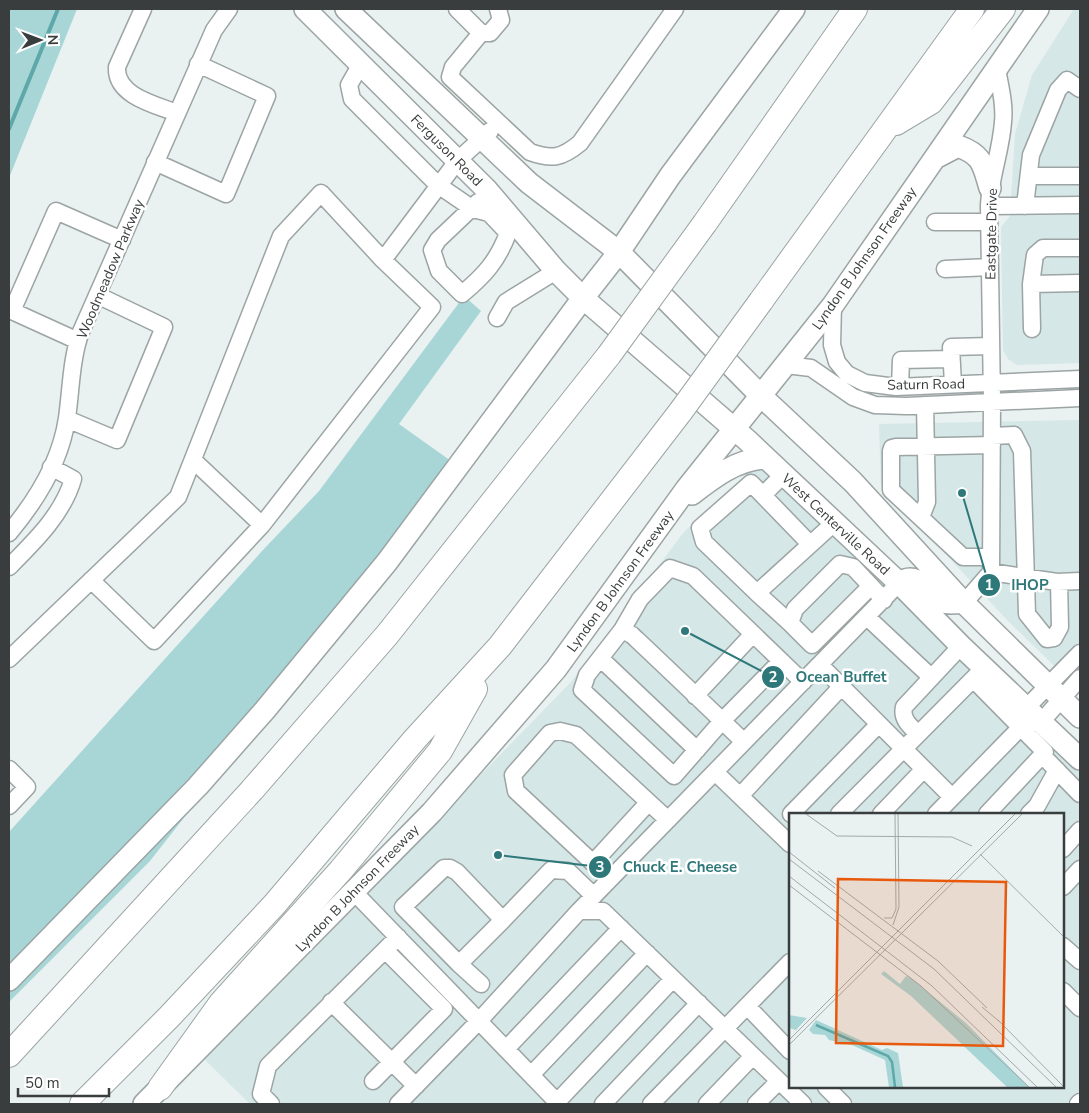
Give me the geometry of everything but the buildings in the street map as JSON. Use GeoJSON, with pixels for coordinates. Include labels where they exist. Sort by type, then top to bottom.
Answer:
{"type":"FeatureCollection","features":[{"type":"Feature","properties":{"kind":"highway"},"geometry":{"type":"LineString","coordinates":[[9,1055],[252,790],[387,635],[609,356],[855,9]]}},
{"type":"Feature","properties":{"kind":"highway"},"geometry":{"type":"LineString","coordinates":[[82,1104],[169,1017],[274,905],[415,739],[500,646],[681,411],[972,9]]}},
{"type":"Feature","properties":{"kind":"highway"},"geometry":{"type":"LineString","coordinates":[[888,127],[931,102],[1003,9]]}},
{"type":"Feature","properties":{"kind":"highway"},"geometry":{"type":"LineString","coordinates":[[152,1096],[221,1003],[341,870],[440,751],[500,646]]}},
{"type":"Feature","properties":{"kind":"main road","name":"Ferguson Road"},"geometry":{"type":"LineString","coordinates":[[305,9],[487,190],[513,229],[583,298]]}},
{"type":"Feature","properties":{"kind":"main road"},"geometry":{"type":"LineString","coordinates":[[346,9],[529,183],[619,252],[760,394],[852,482],[964,603],[1080,717]]}},
{"type":"Feature","properties":{"kind":"main road"},"geometry":{"type":"LineString","coordinates":[[9,980],[198,786],[265,710],[387,562],[619,252],[670,176],[794,9]]}},
{"type":"Feature","properties":{"kind":"main road","name":"Lyndon B Johnson Freeway"},"geometry":{"type":"LineString","coordinates":[[152,1096],[432,812],[556,669],[687,488],[760,394],[833,306],[1038,9]]}},
{"type":"Feature","properties":{"kind":"main road"},"geometry":{"type":"LineString","coordinates":[[935,158],[958,146],[972,151],[982,162],[989,206]]}},
{"type":"Feature","properties":{"kind":"main road","name":"West Centerville Road"},"geometry":{"type":"LineString","coordinates":[[583,298],[784,475],[899,583],[961,646],[981,675],[1035,714],[1080,759]]}},
{"type":"Feature","properties":{"kind":"main road"},"geometry":{"type":"LineString","coordinates":[[672,510],[730,468],[753,459],[765,458]]}},
{"type":"Feature","properties":{"kind":"main road"},"geometry":{"type":"LineString","coordinates":[[899,583],[908,579],[916,579],[943,602],[964,603]]}},
{"type":"Feature","properties":{"kind":"street"},"geometry":{"type":"LineString","coordinates":[[143,9],[117,67],[117,74],[129,93],[177,113]]}},
{"type":"Feature","properties":{"kind":"street","name":"Woodmeadow Parkway"},"geometry":{"type":"LineString","coordinates":[[9,533],[29,509],[62,444],[67,419],[71,375],[78,341],[198,64],[214,30],[229,9]]}},
{"type":"Feature","properties":{"kind":"street"},"geometry":{"type":"LineString","coordinates":[[457,9],[481,33],[490,33],[502,20],[498,9]]}},
{"type":"Feature","properties":{"kind":"street"},"geometry":{"type":"LineString","coordinates":[[481,33],[453,67],[450,77],[530,152],[542,156],[561,155],[567,154],[580,143],[675,9]]}},
{"type":"Feature","properties":{"kind":"street"},"geometry":{"type":"LineString","coordinates":[[155,162],[226,194],[267,96],[198,64]]}},
{"type":"Feature","properties":{"kind":"street"},"geometry":{"type":"LineString","coordinates":[[361,64],[349,84],[352,99],[438,185],[473,209],[490,213],[513,229],[500,255],[479,280],[462,294],[439,271],[432,250],[438,240],[473,209],[487,190]]}},
{"type":"Feature","properties":{"kind":"street","name":"Eastgate Drive"},"geometry":{"type":"LineString","coordinates":[[991,565],[992,382],[989,206],[1004,122],[1003,100],[997,69]]}},
{"type":"Feature","properties":{"kind":"street"},"geometry":{"type":"LineString","coordinates":[[1025,206],[1032,155],[1058,90],[1067,80],[1080,89]]}},
{"type":"Feature","properties":{"kind":"street"},"geometry":{"type":"LineString","coordinates":[[383,260],[458,160],[480,138],[500,124]]}},
{"type":"Feature","properties":{"kind":"street"},"geometry":{"type":"LineString","coordinates":[[1029,176],[1080,176]]}},
{"type":"Feature","properties":{"kind":"street"},"geometry":{"type":"LineString","coordinates":[[9,658],[178,497],[281,236],[321,193],[383,260],[432,307],[262,524],[154,641],[91,580]]}},
{"type":"Feature","properties":{"kind":"street"},"geometry":{"type":"LineString","coordinates":[[935,222],[989,206],[1080,206]]}},
{"type":"Feature","properties":{"kind":"street"},"geometry":{"type":"LineString","coordinates":[[78,341],[12,312],[56,211],[122,240]]}},
{"type":"Feature","properties":{"kind":"street"},"geometry":{"type":"LineString","coordinates":[[1032,329],[1032,284],[1035,255],[1038,250],[1043,248],[1080,248]]}},
{"type":"Feature","properties":{"kind":"street"},"geometry":{"type":"LineString","coordinates":[[946,269],[990,267]]}},
{"type":"Feature","properties":{"kind":"street"},"geometry":{"type":"LineString","coordinates":[[497,318],[506,302],[556,271]]}},
{"type":"Feature","properties":{"kind":"street"},"geometry":{"type":"LineString","coordinates":[[1032,284],[1080,283]]}},
{"type":"Feature","properties":{"kind":"street"},"geometry":{"type":"LineString","coordinates":[[67,419],[116,440],[164,326],[97,295]]}},
{"type":"Feature","properties":{"kind":"street","name":"Saturn Road"},"geometry":{"type":"LineString","coordinates":[[833,306],[832,345],[838,362],[847,374],[865,383],[900,387],[1080,379]]}},
{"type":"Feature","properties":{"kind":"street"},"geometry":{"type":"LineString","coordinates":[[952,384],[951,347],[991,346]]}},
{"type":"Feature","properties":{"kind":"street"},"geometry":{"type":"LineString","coordinates":[[900,387],[900,360],[951,359]]}},
{"type":"Feature","properties":{"kind":"street","name":"Saturn Road"},"geometry":{"type":"LineString","coordinates":[[786,365],[811,368],[853,397],[875,405],[925,405],[1080,398]]}},
{"type":"Feature","properties":{"kind":"street"},"geometry":{"type":"LineString","coordinates":[[921,517],[927,502],[928,446],[925,405]]}},
{"type":"Feature","properties":{"kind":"street"},"geometry":{"type":"LineString","coordinates":[[1058,582],[1060,627],[1054,638],[1047,639],[1026,614],[1025,578],[1022,451],[1014,435],[992,440],[892,448],[891,490],[963,557],[1025,578],[1058,582],[1080,582]]}},
{"type":"Feature","properties":{"kind":"street"},"geometry":{"type":"LineString","coordinates":[[193,460],[262,524]]}},
{"type":"Feature","properties":{"kind":"street"},"geometry":{"type":"LineString","coordinates":[[9,567],[41,535],[70,488],[73,479],[51,467]]}},
{"type":"Feature","properties":{"kind":"street"},"geometry":{"type":"LineString","coordinates":[[763,495],[784,475]]}},
{"type":"Feature","properties":{"kind":"street"},"geometry":{"type":"LineString","coordinates":[[810,544],[751,482],[700,528],[704,542],[812,645],[842,686],[952,797]]}},
{"type":"Feature","properties":{"kind":"street"},"geometry":{"type":"LineString","coordinates":[[757,593],[834,523]]}},
{"type":"Feature","properties":{"kind":"street"},"geometry":{"type":"LineString","coordinates":[[790,623],[796,609],[859,546]]}},
{"type":"Feature","properties":{"kind":"street"},"geometry":{"type":"LineString","coordinates":[[840,564],[853,567],[884,600]]}},
{"type":"Feature","properties":{"kind":"street"},"geometry":{"type":"LineString","coordinates":[[964,603],[991,565]]}},
{"type":"Feature","properties":{"kind":"street"},"geometry":{"type":"LineString","coordinates":[[693,794],[582,690],[586,675],[622,630],[640,599],[670,568],[693,576],[803,682]]}},
{"type":"Feature","properties":{"kind":"street"},"geometry":{"type":"LineString","coordinates":[[398,1104],[479,1021],[579,910],[899,583]]}},
{"type":"Feature","properties":{"kind":"street"},"geometry":{"type":"LineString","coordinates":[[812,645],[871,586]]}},
{"type":"Feature","properties":{"kind":"street"},"geometry":{"type":"LineString","coordinates":[[859,599],[870,614],[931,677]]}},
{"type":"Feature","properties":{"kind":"street"},"geometry":{"type":"LineString","coordinates":[[622,630],[632,635],[744,742]]}},
{"type":"Feature","properties":{"kind":"street"},"geometry":{"type":"LineString","coordinates":[[696,696],[753,634]]}},
{"type":"Feature","properties":{"kind":"street"},"geometry":{"type":"LineString","coordinates":[[918,734],[907,722],[903,712],[904,707],[961,646]]}},
{"type":"Feature","properties":{"kind":"street"},"geometry":{"type":"LineString","coordinates":[[937,813],[1055,692],[1080,653]]}},
{"type":"Feature","properties":{"kind":"street"},"geometry":{"type":"LineString","coordinates":[[600,658],[697,750]]}},
{"type":"Feature","properties":{"kind":"street"},"geometry":{"type":"LineString","coordinates":[[674,776],[722,721],[781,661]]}},
{"type":"Feature","properties":{"kind":"street"},"geometry":{"type":"LineString","coordinates":[[840,813],[918,734],[981,675],[1020,728],[1045,752],[988,813]]}},
{"type":"Feature","properties":{"kind":"street"},"geometry":{"type":"LineString","coordinates":[[1055,692],[1080,678]]}},
{"type":"Feature","properties":{"kind":"street"},"geometry":{"type":"LineString","coordinates":[[740,796],[842,686]]}},
{"type":"Feature","properties":{"kind":"street"},"geometry":{"type":"LineString","coordinates":[[792,813],[879,724]]}},
{"type":"Feature","properties":{"kind":"street"},"geometry":{"type":"LineString","coordinates":[[648,803],[593,863],[516,791],[513,775],[550,733],[560,731],[576,735],[668,820]]}},
{"type":"Feature","properties":{"kind":"street"},"geometry":{"type":"LineString","coordinates":[[1042,755],[1080,794]]}},
{"type":"Feature","properties":{"kind":"street"},"geometry":{"type":"LineString","coordinates":[[9,769],[27,787],[9,806]]}},
{"type":"Feature","properties":{"kind":"street"},"geometry":{"type":"LineString","coordinates":[[883,813],[924,769]]}},
{"type":"Feature","properties":{"kind":"street"},"geometry":{"type":"LineString","coordinates":[[1030,813],[1057,770]]}},
{"type":"Feature","properties":{"kind":"street"},"geometry":{"type":"LineString","coordinates":[[715,772],[789,843]]}},
{"type":"Feature","properties":{"kind":"street"},"geometry":{"type":"LineString","coordinates":[[775,830],[789,816]]}},
{"type":"Feature","properties":{"kind":"street"},"geometry":{"type":"LineString","coordinates":[[1064,848],[1080,830]]}},
{"type":"Feature","properties":{"kind":"street"},"geometry":{"type":"LineString","coordinates":[[481,984],[403,908],[444,868],[450,868],[503,920]]}},
{"type":"Feature","properties":{"kind":"street"},"geometry":{"type":"LineString","coordinates":[[1064,886],[1080,869]]}},
{"type":"Feature","properties":{"kind":"street"},"geometry":{"type":"LineString","coordinates":[[459,964],[550,870],[568,871],[594,896]]}},
{"type":"Feature","properties":{"kind":"street"},"geometry":{"type":"LineString","coordinates":[[354,892],[558,1103],[673,978]]}},
{"type":"Feature","properties":{"kind":"street"},"geometry":{"type":"LineString","coordinates":[[579,910],[603,911],[803,1104]]}},
{"type":"Feature","properties":{"kind":"street"},"geometry":{"type":"LineString","coordinates":[[506,1049],[621,928]]}},
{"type":"Feature","properties":{"kind":"street"},"geometry":{"type":"LineString","coordinates":[[271,1104],[261,1094],[268,1066],[398,937]]}},
{"type":"Feature","properties":{"kind":"street"},"geometry":{"type":"LineString","coordinates":[[1064,947],[1080,961]]}},
{"type":"Feature","properties":{"kind":"street"},"geometry":{"type":"LineString","coordinates":[[373,1081],[444,1009],[385,950]]}},
{"type":"Feature","properties":{"kind":"street"},"geometry":{"type":"LineString","coordinates":[[531,1075],[647,953]]}},
{"type":"Feature","properties":{"kind":"street"},"geometry":{"type":"LineString","coordinates":[[651,1104],[789,963]]}},
{"type":"Feature","properties":{"kind":"street"},"geometry":{"type":"LineString","coordinates":[[1064,993],[1080,1008]]}},
{"type":"Feature","properties":{"kind":"street"},"geometry":{"type":"LineString","coordinates":[[331,1002],[416,1086]]}},
{"type":"Feature","properties":{"kind":"street"},"geometry":{"type":"LineString","coordinates":[[603,1104],[699,1003]]}},
{"type":"Feature","properties":{"kind":"street"},"geometry":{"type":"LineString","coordinates":[[747,1006],[789,1050]]}},
{"type":"Feature","properties":{"kind":"street"},"geometry":{"type":"LineString","coordinates":[[707,1104],[753,1056]]}},
{"type":"Feature","properties":{"kind":"street"},"geometry":{"type":"LineString","coordinates":[[756,1104],[779,1081]]}},
{"type":"Feature","properties":{"kind":"street"},"geometry":{"type":"LineString","coordinates":[[827,1088],[843,1104]]}},
{"type":"Feature","properties":{"kind":"shaded area"},"geometry":{"type":"Polygon","coordinates":[[[9,9],[77,9],[9,178],[9,9]]]}},
{"type":"Feature","properties":{"kind":"shaded area"},"geometry":{"type":"Polygon","coordinates":[[[1074,9],[1080,9],[1080,363],[1017,365],[1008,359],[1003,350],[1001,227],[1010,216],[1015,134],[1032,75],[1074,9]]]}},
{"type":"Feature","properties":{"kind":"shaded area"},"geometry":{"type":"Polygon","coordinates":[[[464,296],[481,311],[399,424],[451,461],[440,491],[150,861],[9,1002],[9,832],[263,550],[319,491],[464,296]]]}},
{"type":"Feature","properties":{"kind":"shaded area"},"geometry":{"type":"Polygon","coordinates":[[[1080,420],[1080,691],[1008,621],[881,485],[879,424],[1080,420]]]}},
{"type":"Feature","properties":{"kind":"shaded area"},"geometry":{"type":"Polygon","coordinates":[[[752,468],[769,473],[1080,773],[1080,1104],[250,1104],[204,1059],[571,682],[684,532],[752,468]]]}},
{"type":"Feature","properties":{"kind":"waterway"},"geometry":{"type":"LineString","coordinates":[[9,129],[58,9]]}},
{"type":"Feature","properties":{"kind":"place","name":"IHOP"},"geometry":{"type":"Point","coordinates":[962,493]}},
{"type":"Feature","properties":{"kind":"place","name":"Ocean Buffet"},"geometry":{"type":"Point","coordinates":[685,631]}},
{"type":"Feature","properties":{"kind":"place","name":"Chuck E. Cheese"},"geometry":{"type":"Point","coordinates":[498,855]}}]}
